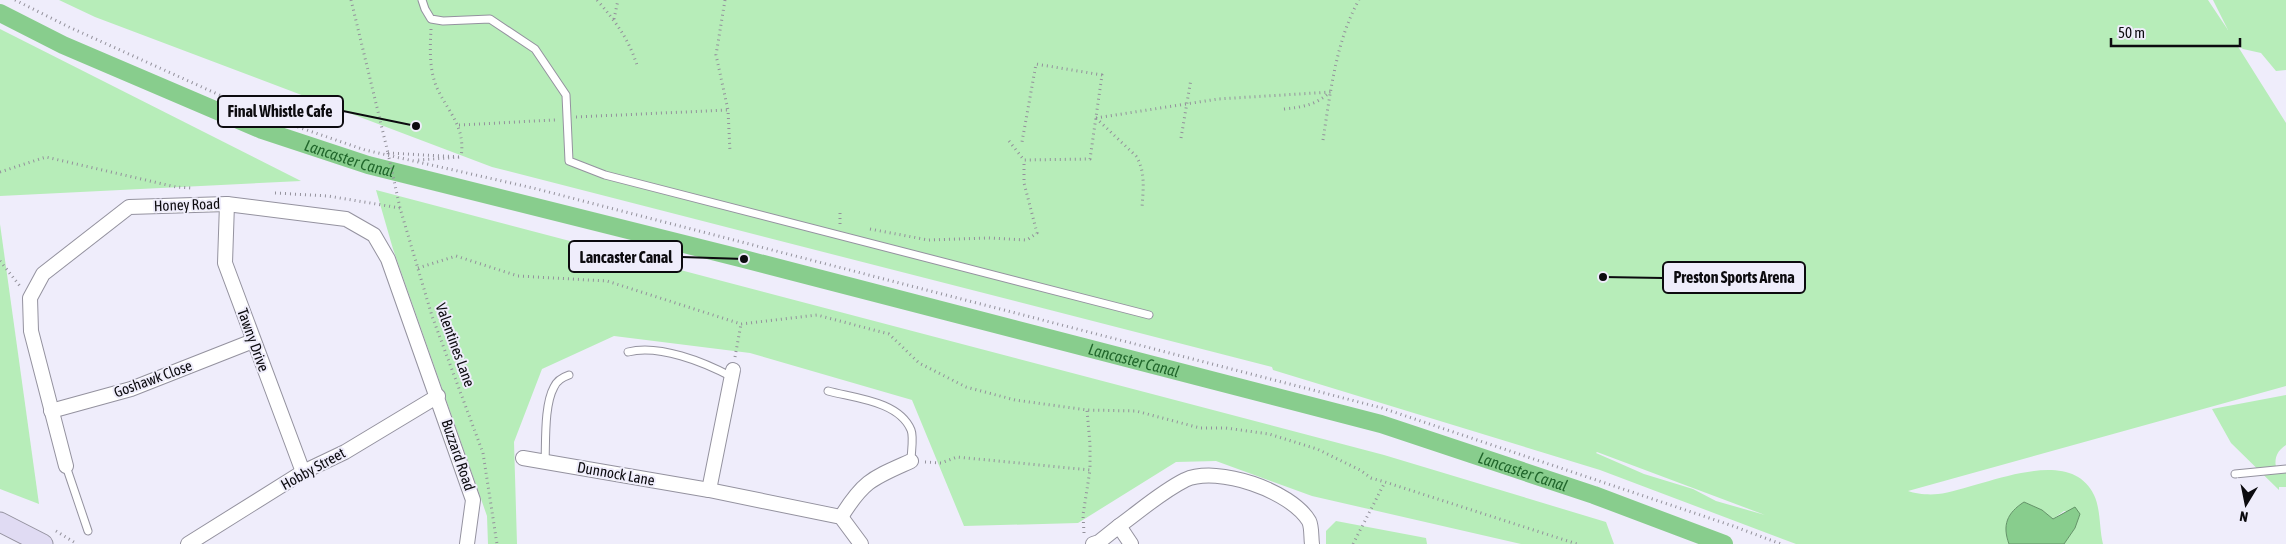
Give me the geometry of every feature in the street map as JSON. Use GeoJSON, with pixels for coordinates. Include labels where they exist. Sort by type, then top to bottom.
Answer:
{"type":"FeatureCollection","features":[{"type":"Feature","properties":{"kind":"main road"},"geometry":{"type":"LineString","coordinates":[[0,522],[43,544]]}},
{"type":"Feature","properties":{"kind":"street","name":"Honey Road"},"geometry":{"type":"LineString","coordinates":[[30,298],[43,274],[129,207],[227,204],[346,219],[374,234],[388,259],[438,396]]}},
{"type":"Feature","properties":{"kind":"street","name":"Tawny Drive"},"geometry":{"type":"LineString","coordinates":[[227,204],[225,263],[303,472]]}},
{"type":"Feature","properties":{"kind":"street"},"geometry":{"type":"LineString","coordinates":[[30,298],[31,331],[66,466]]}},
{"type":"Feature","properties":{"kind":"street","name":"Goshawk Close"},"geometry":{"type":"LineString","coordinates":[[51,411],[131,389],[253,340]]}},
{"type":"Feature","properties":{"kind":"street"},"geometry":{"type":"LineString","coordinates":[[708,490],[733,373]]}},
{"type":"Feature","properties":{"kind":"street","name":"Hobby Street"},"geometry":{"type":"LineString","coordinates":[[188,544],[303,472],[345,452],[438,396]]}},
{"type":"Feature","properties":{"kind":"street","name":"Buzzard Road"},"geometry":{"type":"LineString","coordinates":[[438,396],[473,500],[467,544]]}},
{"type":"Feature","properties":{"kind":"street","name":"Dunnock Lane"},"geometry":{"type":"LineString","coordinates":[[523,458],[708,490],[841,517]]}},
{"type":"Feature","properties":{"kind":"street"},"geometry":{"type":"LineString","coordinates":[[861,544],[841,517],[854,496],[870,480],[911,461]]}},
{"type":"Feature","properties":{"kind":"street"},"geometry":{"type":"LineString","coordinates":[[1089,540],[1098,542],[1186,479],[1218,475],[1252,484],[1286,498],[1310,522],[1312,544]]}},
{"type":"Feature","properties":{"kind":"street"},"geometry":{"type":"LineString","coordinates":[[1119,526],[1131,544]]}},
{"type":"Feature","properties":{"kind":"lane"},"geometry":{"type":"LineString","coordinates":[[422,0],[431,19],[490,19],[535,49],[566,95],[569,161],[606,175],[1149,316]]}},
{"type":"Feature","properties":{"kind":"lane"},"geometry":{"type":"LineString","coordinates":[[628,352],[641,349],[663,352],[733,373]]}},
{"type":"Feature","properties":{"kind":"lane"},"geometry":{"type":"LineString","coordinates":[[545,462],[554,386],[561,378],[569,374]]}},
{"type":"Feature","properties":{"kind":"lane"},"geometry":{"type":"LineString","coordinates":[[828,392],[884,406],[903,418],[912,431],[911,461]]}},
{"type":"Feature","properties":{"kind":"lane"},"geometry":{"type":"LineString","coordinates":[[66,466],[88,531]]}},
{"type":"Feature","properties":{"kind":"lane"},"geometry":{"type":"LineString","coordinates":[[2235,474],[2286,469]]}},
{"type":"Feature","properties":{"kind":"path"},"geometry":{"type":"LineString","coordinates":[[15,0],[69,27],[266,116],[365,150],[533,188],[1382,408],[1733,526],[1781,544]]}},
{"type":"Feature","properties":{"kind":"path","name":"Valentines Lane"},"geometry":{"type":"LineString","coordinates":[[351,0],[400,208],[432,316],[483,453],[497,544]]}},
{"type":"Feature","properties":{"kind":"path"},"geometry":{"type":"LineString","coordinates":[[597,0],[629,42],[637,65]]}},
{"type":"Feature","properties":{"kind":"path"},"geometry":{"type":"LineString","coordinates":[[614,20],[618,0]]}},
{"type":"Feature","properties":{"kind":"path"},"geometry":{"type":"LineString","coordinates":[[725,0],[716,55],[728,110],[730,152]]}},
{"type":"Feature","properties":{"kind":"path"},"geometry":{"type":"LineString","coordinates":[[1323,140],[1331,92],[1348,22],[1359,0]]}},
{"type":"Feature","properties":{"kind":"path"},"geometry":{"type":"LineString","coordinates":[[431,19],[430,56],[436,87],[459,124],[461,157]]}},
{"type":"Feature","properties":{"kind":"path"},"geometry":{"type":"LineString","coordinates":[[1022,142],[1036,64],[1102,75],[1090,158],[1024,160]]}},
{"type":"Feature","properties":{"kind":"path"},"geometry":{"type":"LineString","coordinates":[[1181,138],[1191,79]]}},
{"type":"Feature","properties":{"kind":"path"},"geometry":{"type":"LineString","coordinates":[[1096,118],[1218,99],[1331,92]]}},
{"type":"Feature","properties":{"kind":"path"},"geometry":{"type":"LineString","coordinates":[[1284,109],[1306,107],[1319,102],[1331,92]]}},
{"type":"Feature","properties":{"kind":"path"},"geometry":{"type":"LineString","coordinates":[[459,124],[728,110]]}},
{"type":"Feature","properties":{"kind":"path"},"geometry":{"type":"LineString","coordinates":[[1096,118],[1136,156],[1140,163],[1143,173],[1142,208]]}},
{"type":"Feature","properties":{"kind":"path"},"geometry":{"type":"LineString","coordinates":[[870,229],[928,240],[988,238],[1027,240],[1037,233],[1024,183],[1024,160],[1009,141]]}},
{"type":"Feature","properties":{"kind":"path"},"geometry":{"type":"LineString","coordinates":[[365,150],[461,157]]}},
{"type":"Feature","properties":{"kind":"path"},"geometry":{"type":"LineString","coordinates":[[0,172],[46,157],[176,187],[195,188]]}},
{"type":"Feature","properties":{"kind":"path"},"geometry":{"type":"LineString","coordinates":[[415,160],[461,157]]}},
{"type":"Feature","properties":{"kind":"path"},"geometry":{"type":"LineString","coordinates":[[271,193],[328,196],[400,208]]}},
{"type":"Feature","properties":{"kind":"path"},"geometry":{"type":"LineString","coordinates":[[840,224],[850,226]]}},
{"type":"Feature","properties":{"kind":"path"},"geometry":{"type":"LineString","coordinates":[[418,268],[456,256],[518,276],[607,281],[741,324],[817,316],[826,318],[889,334],[919,363],[966,387],[1015,400],[1087,410],[1136,411],[1200,428],[1226,428],[1270,434],[1317,449],[1360,470],[1371,478],[1577,544]]}},
{"type":"Feature","properties":{"kind":"path"},"geometry":{"type":"LineString","coordinates":[[0,261],[30,298]]}},
{"type":"Feature","properties":{"kind":"path"},"geometry":{"type":"LineString","coordinates":[[733,373],[741,324]]}},
{"type":"Feature","properties":{"kind":"path"},"geometry":{"type":"LineString","coordinates":[[1087,410],[1090,470],[1083,515],[1089,540]]}},
{"type":"Feature","properties":{"kind":"path"},"geometry":{"type":"LineString","coordinates":[[911,461],[941,462],[957,457],[1090,470]]}},
{"type":"Feature","properties":{"kind":"path"},"geometry":{"type":"LineString","coordinates":[[1352,544],[1385,482]]}},
{"type":"Feature","properties":{"kind":"shaded area"},"geometry":{"type":"Polygon","coordinates":[[[59,0],[2208,0],[2228,30],[2213,0],[2286,0],[2286,70],[2276,71],[2261,53],[2243,49],[2237,45],[2286,123],[2286,386],[1908,491],[1938,494],[2022,473],[2044,470],[2065,472],[2082,480],[2094,495],[2098,507],[2103,544],[2064,544],[2075,528],[2080,514],[2064,511],[2053,519],[2042,510],[2024,502],[2010,515],[2006,525],[2009,544],[1796,544],[1600,470],[1273,370],[1272,367],[492,167],[95,17],[59,0]],[[1597,452],[1644,474],[1693,489],[1716,501],[1765,515],[1597,452]]]}},
{"type":"Feature","properties":{"kind":"shaded area"},"geometry":{"type":"Polygon","coordinates":[[[0,29],[301,181],[0,196],[0,29]]]}},
{"type":"Feature","properties":{"kind":"shaded area"},"geometry":{"type":"Polygon","coordinates":[[[376,190],[1384,455],[1606,522],[1614,544],[1521,544],[1312,496],[1216,461],[1176,462],[1078,523],[964,526],[912,400],[750,353],[614,336],[542,369],[514,442],[517,544],[488,544],[487,516],[393,249],[376,190]]]}},
{"type":"Feature","properties":{"kind":"shaded area"},"geometry":{"type":"Polygon","coordinates":[[[0,224],[39,504],[0,489],[0,224]]]}},
{"type":"Feature","properties":{"kind":"shaded area"},"geometry":{"type":"Polygon","coordinates":[[[2286,395],[2286,445],[2277,454],[2276,467],[2286,472],[2286,487],[2279,487],[2279,490],[2231,443],[2212,409],[2286,395]]]}},
{"type":"Feature","properties":{"kind":"shaded area"},"geometry":{"type":"Polygon","coordinates":[[[2024,502],[2042,510],[2053,519],[2075,507],[2080,514],[2075,528],[2064,544],[2009,544],[2006,525],[2010,515],[2024,502]]]}},
{"type":"Feature","properties":{"kind":"shaded area"},"geometry":{"type":"Polygon","coordinates":[[[1336,521],[1426,538],[1427,544],[1326,544],[1326,531],[1336,521]]]}},
{"type":"Feature","properties":{"kind":"waterway","name":"Lancaster Canal"},"geometry":{"type":"LineString","coordinates":[[0,13],[63,45],[262,130],[368,165],[744,259],[1381,424],[1594,495],[1724,544]]}},
{"type":"Feature","properties":{"kind":"place","name":"Final Whistle Cafe"},"geometry":{"type":"Point","coordinates":[416,126]}},
{"type":"Feature","properties":{"kind":"place","name":"Lancaster Canal"},"geometry":{"type":"Point","coordinates":[744,259]}},
{"type":"Feature","properties":{"kind":"place","name":"Preston Sports Arena"},"geometry":{"type":"Point","coordinates":[1603,277]}}]}
